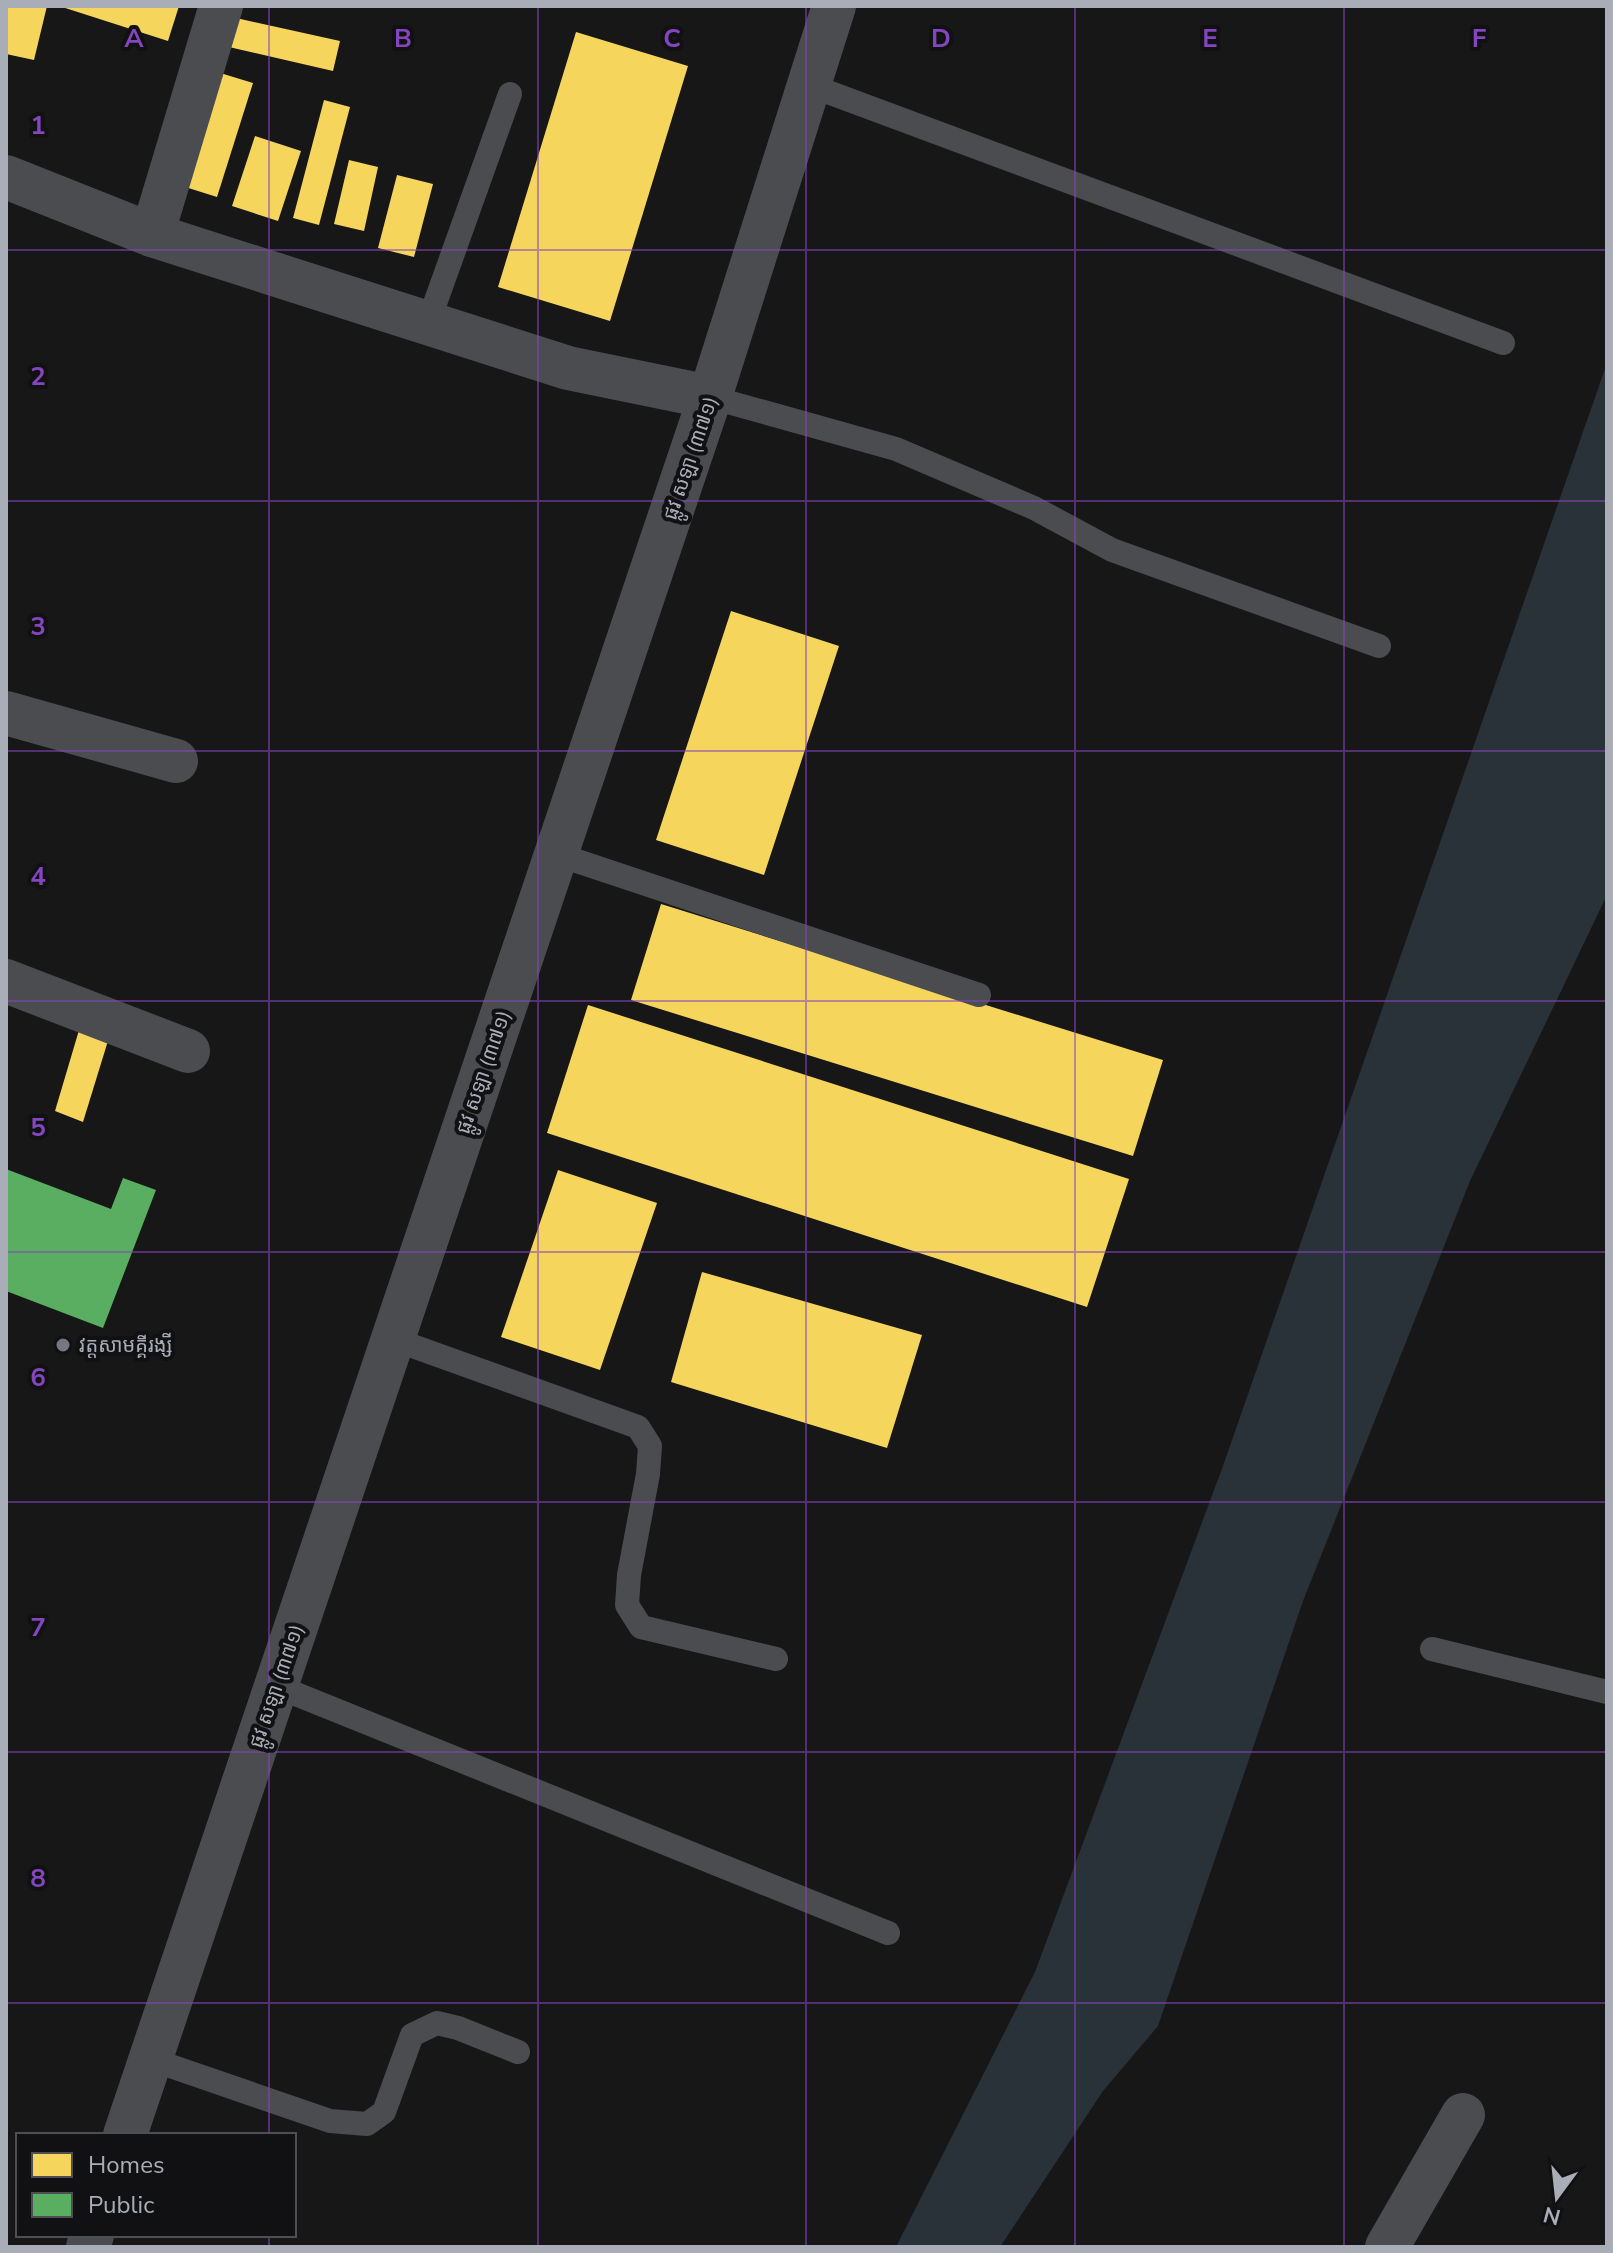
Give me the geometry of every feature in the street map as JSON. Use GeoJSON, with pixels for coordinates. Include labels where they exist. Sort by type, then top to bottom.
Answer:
{"type":"FeatureCollection","features":[{"type":"Feature","properties":{"kind":"street"},"geometry":{"type":"LineString","coordinates":[[152,235],[221,6]]}},
{"type":"Feature","properties":{"kind":"street","name":"ផ្លូវ សឡា (៣៧១)"},"geometry":{"type":"LineString","coordinates":[[126,2133],[710,397],[834,6]]}},
{"type":"Feature","properties":{"kind":"street"},"geometry":{"type":"LineString","coordinates":[[6,177],[152,235],[568,368],[710,397]]}},
{"type":"Feature","properties":{"kind":"street"},"geometry":{"type":"LineString","coordinates":[[6,713],[176,761]]}},
{"type":"Feature","properties":{"kind":"street"},"geometry":{"type":"LineString","coordinates":[[6,981],[188,1051]]}},
{"type":"Feature","properties":{"kind":"street"},"geometry":{"type":"LineString","coordinates":[[1387,2247],[1463,2115]]}},
{"type":"Feature","properties":{"kind":"lane"},"geometry":{"type":"LineString","coordinates":[[809,85],[1503,343]]}},
{"type":"Feature","properties":{"kind":"lane"},"geometry":{"type":"LineString","coordinates":[[428,323],[510,94]]}},
{"type":"Feature","properties":{"kind":"lane"},"geometry":{"type":"LineString","coordinates":[[710,397],[896,449],[1034,508],[1112,550],[1379,646]]}},
{"type":"Feature","properties":{"kind":"lane"},"geometry":{"type":"LineString","coordinates":[[556,854],[979,995]]}},
{"type":"Feature","properties":{"kind":"lane"},"geometry":{"type":"LineString","coordinates":[[393,1339],[638,1427],[650,1446],[627,1605],[641,1627],[776,1659]]}},
{"type":"Feature","properties":{"kind":"lane"},"geometry":{"type":"LineString","coordinates":[[1432,1649],[1607,1692]]}},
{"type":"Feature","properties":{"kind":"lane"},"geometry":{"type":"LineString","coordinates":[[276,1686],[888,1933]]}},
{"type":"Feature","properties":{"kind":"lane"},"geometry":{"type":"LineString","coordinates":[[150,2059],[330,2121],[367,2124],[384,2112],[412,2035],[437,2023],[518,2052]]}},
{"type":"Feature","properties":{"kind":"shaded area"},"geometry":{"type":"Polygon","coordinates":[[[1607,363],[1607,895],[1470,1181],[1303,1601],[1158,2026],[1103,2091],[1000,2247],[896,2247],[1035,1972],[1223,1466],[1607,363]]]}},
{"type":"Feature","properties":{"kind":"building: Homes"},"geometry":{"type":"Polygon","coordinates":[[[6,6],[47,6],[34,60],[6,54],[6,6]]]}},
{"type":"Feature","properties":{"kind":"building: Homes"},"geometry":{"type":"Polygon","coordinates":[[[59,6],[179,6],[168,41],[59,6]]]}},
{"type":"Feature","properties":{"kind":"building: Homes"},"geometry":{"type":"Polygon","coordinates":[[[236,18],[340,41],[333,71],[229,47],[236,18]]]}},
{"type":"Feature","properties":{"kind":"building: Homes"},"geometry":{"type":"Polygon","coordinates":[[[576,32],[688,66],[610,321],[498,287],[576,32]]]}},
{"type":"Feature","properties":{"kind":"building: Homes"},"geometry":{"type":"Polygon","coordinates":[[[217,72],[253,83],[217,197],[182,186],[217,72]]]}},
{"type":"Feature","properties":{"kind":"building: Homes"},"geometry":{"type":"Polygon","coordinates":[[[324,100],[350,107],[319,225],[293,218],[324,100]]]}},
{"type":"Feature","properties":{"kind":"building: Homes"},"geometry":{"type":"Polygon","coordinates":[[[255,136],[301,151],[278,221],[232,206],[255,136]]]}},
{"type":"Feature","properties":{"kind":"building: Homes"},"geometry":{"type":"Polygon","coordinates":[[[349,160],[378,167],[364,231],[334,224],[349,160]]]}},
{"type":"Feature","properties":{"kind":"building: Homes"},"geometry":{"type":"Polygon","coordinates":[[[397,175],[433,184],[414,257],[378,248],[397,175]]]}},
{"type":"Feature","properties":{"kind":"building: Homes"},"geometry":{"type":"Polygon","coordinates":[[[731,611],[839,646],[764,875],[656,840],[731,611]]]}},
{"type":"Feature","properties":{"kind":"building: Homes"},"geometry":{"type":"Polygon","coordinates":[[[661,904],[1163,1060],[1133,1156],[631,1000],[661,904]]]}},
{"type":"Feature","properties":{"kind":"building: Homes"},"geometry":{"type":"Polygon","coordinates":[[[588,1005],[1129,1179],[1087,1307],[547,1133],[588,1005]]]}},
{"type":"Feature","properties":{"kind":"building: Homes"},"geometry":{"type":"Polygon","coordinates":[[[82,1020],[111,1031],[83,1122],[55,1111],[82,1020]]]}},
{"type":"Feature","properties":{"kind":"building: Homes"},"geometry":{"type":"Polygon","coordinates":[[[558,1170],[657,1203],[600,1370],[501,1337],[558,1170]]]}},
{"type":"Feature","properties":{"kind":"building: Homes"},"geometry":{"type":"Polygon","coordinates":[[[702,1272],[922,1335],[887,1448],[671,1382],[702,1272]]]}},
{"type":"Feature","properties":{"kind":"building: Public"},"geometry":{"type":"Polygon","coordinates":[[[6,1169],[111,1209],[123,1178],[156,1190],[103,1328],[6,1291],[6,1169]]]}},
{"type":"Feature","properties":{"kind":"place","name":"វត្តសាមគ្គីរង្សី"},"geometry":{"type":"Point","coordinates":[63,1345]}}]}
